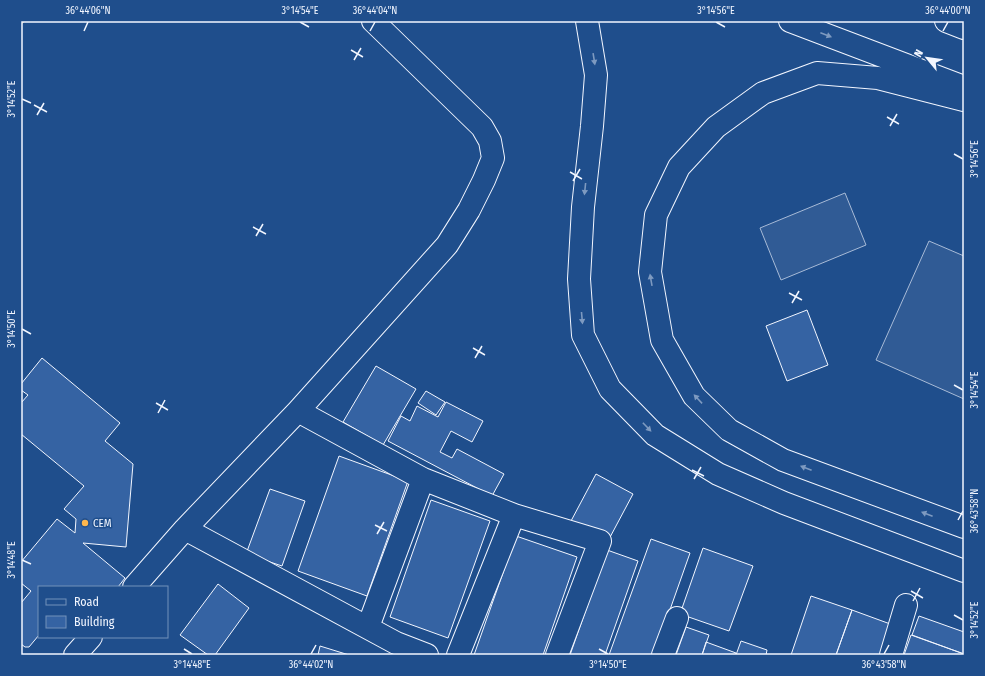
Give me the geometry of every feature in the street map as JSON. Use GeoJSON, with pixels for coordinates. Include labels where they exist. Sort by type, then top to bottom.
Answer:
{"type":"FeatureCollection","features":[{"type":"Feature","properties":{"kind":"main road"},"geometry":{"type":"LineString","coordinates":[[135,586],[185,529],[298,411],[447,245],[469,210],[484,180],[493,158],[490,141],[482,127],[437,85],[373,21]]}},
{"type":"Feature","properties":{"kind":"main road"},"geometry":{"type":"LineString","coordinates":[[587,21],[596,75],[583,207],[579,279],[583,335],[610,389],[655,435],[718,474],[784,503],[964,571]]}},
{"type":"Feature","properties":{"kind":"main road"},"geometry":{"type":"LineString","coordinates":[[790,21],[964,88]]}},
{"type":"Feature","properties":{"kind":"main road"},"geometry":{"type":"LineString","coordinates":[[946,21],[964,28]]}},
{"type":"Feature","properties":{"kind":"main road"},"geometry":{"type":"LineString","coordinates":[[964,100],[878,78],[817,73],[763,93],[716,127],[679,167],[656,215],[650,272],[662,340],[694,396],[729,430],[783,460],[964,528]]}},
{"type":"Feature","properties":{"kind":"main road"},"geometry":{"type":"LineString","coordinates":[[298,411],[423,480],[514,515],[600,541],[557,655]]}},
{"type":"Feature","properties":{"kind":"main road"},"geometry":{"type":"LineString","coordinates":[[368,627],[423,480]]}},
{"type":"Feature","properties":{"kind":"main road"},"geometry":{"type":"LineString","coordinates":[[458,655],[514,515]]}},
{"type":"Feature","properties":{"kind":"main road"},"geometry":{"type":"LineString","coordinates":[[185,529],[368,627],[393,649],[427,655]]}},
{"type":"Feature","properties":{"kind":"main road"},"geometry":{"type":"LineString","coordinates":[[891,655],[906,605]]}},
{"type":"Feature","properties":{"kind":"main road"},"geometry":{"type":"LineString","coordinates":[[663,655],[677,618]]}},
{"type":"Feature","properties":{"kind":"main road"},"geometry":{"type":"LineString","coordinates":[[75,655],[90,638]]}},
{"type":"Feature","properties":{"kind":"shaded area"},"geometry":{"type":"Polygon","coordinates":[[[845,193],[866,245],[781,280],[760,228],[845,193]]]}},
{"type":"Feature","properties":{"kind":"shaded area"},"geometry":{"type":"Polygon","coordinates":[[[929,241],[964,256],[964,399],[876,360],[929,241]]]}},
{"type":"Feature","properties":{"kind":"building"},"geometry":{"type":"Polygon","coordinates":[[[807,310],[828,365],[787,381],[766,326],[807,310]]]}},
{"type":"Feature","properties":{"kind":"building"},"geometry":{"type":"Polygon","coordinates":[[[42,358],[120,423],[105,441],[133,464],[126,547],[83,543],[125,578],[119,586],[38,586],[38,636],[29,647],[25,647],[21,644],[21,603],[31,591],[21,583],[21,562],[57,519],[75,533],[76,519],[64,509],[84,486],[21,434],[21,403],[28,395],[21,390],[21,384],[42,358]]]}},
{"type":"Feature","properties":{"kind":"building"},"geometry":{"type":"Polygon","coordinates":[[[376,366],[416,389],[383,445],[343,422],[376,366]]]}},
{"type":"Feature","properties":{"kind":"building"},"geometry":{"type":"Polygon","coordinates":[[[426,391],[445,402],[436,415],[418,403],[426,391]]]}},
{"type":"Feature","properties":{"kind":"building"},"geometry":{"type":"Polygon","coordinates":[[[446,402],[483,421],[472,442],[451,431],[440,452],[452,458],[457,449],[504,474],[492,496],[388,441],[401,416],[410,421],[417,406],[438,417],[446,402]]]}},
{"type":"Feature","properties":{"kind":"building"},"geometry":{"type":"Polygon","coordinates":[[[339,456],[408,481],[367,596],[298,571],[339,456]]]}},
{"type":"Feature","properties":{"kind":"building"},"geometry":{"type":"Polygon","coordinates":[[[596,474],[633,494],[608,541],[571,521],[596,474]]]}},
{"type":"Feature","properties":{"kind":"building"},"geometry":{"type":"Polygon","coordinates":[[[270,489],[305,501],[282,566],[246,554],[270,489]]]}},
{"type":"Feature","properties":{"kind":"building"},"geometry":{"type":"Polygon","coordinates":[[[431,500],[490,521],[448,638],[390,617],[431,500]]]}},
{"type":"Feature","properties":{"kind":"building"},"geometry":{"type":"Polygon","coordinates":[[[516,536],[577,557],[543,655],[474,655],[516,536]]]}},
{"type":"Feature","properties":{"kind":"building"},"geometry":{"type":"Polygon","coordinates":[[[651,539],[690,553],[654,655],[609,655],[651,539]]]}},
{"type":"Feature","properties":{"kind":"building"},"geometry":{"type":"Polygon","coordinates":[[[703,548],[753,566],[729,631],[680,614],[703,548]]]}},
{"type":"Feature","properties":{"kind":"building"},"geometry":{"type":"Polygon","coordinates":[[[607,550],[638,561],[605,655],[570,655],[607,550]]]}},
{"type":"Feature","properties":{"kind":"building"},"geometry":{"type":"Polygon","coordinates":[[[218,584],[249,608],[215,655],[208,655],[180,635],[218,584]]]}},
{"type":"Feature","properties":{"kind":"building"},"geometry":{"type":"Polygon","coordinates":[[[811,596],[852,610],[836,655],[791,655],[811,596]]]}},
{"type":"Feature","properties":{"kind":"building"},"geometry":{"type":"Polygon","coordinates":[[[852,610],[893,625],[882,655],[836,655],[852,610]]]}},
{"type":"Feature","properties":{"kind":"building"},"geometry":{"type":"Polygon","coordinates":[[[919,616],[964,632],[964,654],[912,635],[919,616]]]}},
{"type":"Feature","properties":{"kind":"building"},"geometry":{"type":"Polygon","coordinates":[[[686,627],[709,635],[702,655],[676,655],[686,627]]]}},
{"type":"Feature","properties":{"kind":"building"},"geometry":{"type":"Polygon","coordinates":[[[911,635],[964,654],[964,655],[904,655],[911,635]]]}},
{"type":"Feature","properties":{"kind":"building"},"geometry":{"type":"Polygon","coordinates":[[[741,641],[767,650],[766,655],[736,655],[741,641]]]}},
{"type":"Feature","properties":{"kind":"building"},"geometry":{"type":"Polygon","coordinates":[[[706,642],[736,653],[735,655],[702,655],[706,642]]]}},
{"type":"Feature","properties":{"kind":"building"},"geometry":{"type":"Polygon","coordinates":[[[320,646],[349,655],[318,655],[320,646]]]}},
{"type":"Feature","properties":{"kind":"power"},"geometry":{"type":"LineString","coordinates":[[21,24],[25,21]]}},
{"type":"Feature","properties":{"kind":"place","name":"CEM"},"geometry":{"type":"Point","coordinates":[85,523]}}]}
